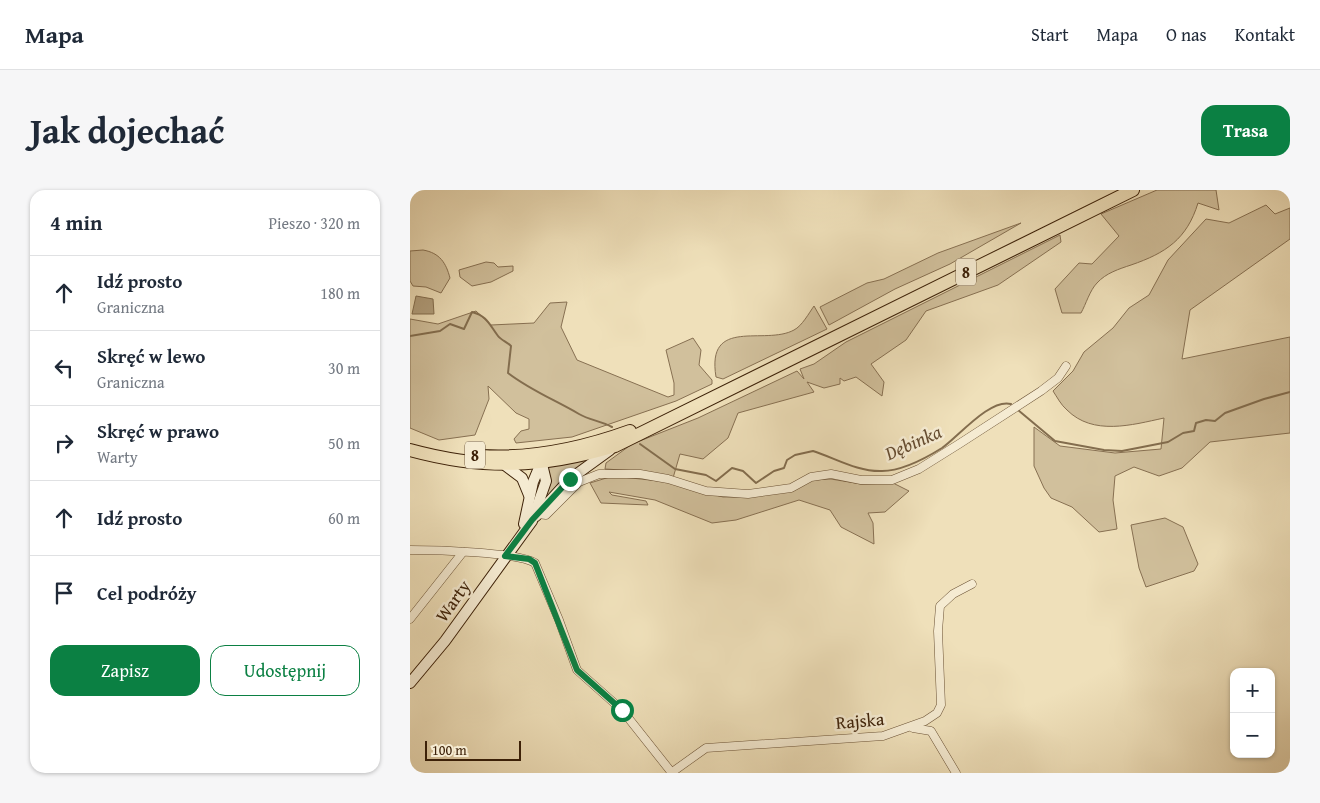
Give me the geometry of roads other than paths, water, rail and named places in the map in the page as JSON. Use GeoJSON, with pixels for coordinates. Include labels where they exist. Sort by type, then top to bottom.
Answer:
{"type":"FeatureCollection","features":[{"type":"Feature","properties":{"kind":"highway","name":"8"},"geometry":{"type":"LineString","coordinates":[[410,444],[440,451],[480,456],[540,458],[578,456],[615,446],[634,433],[695,405],[1132,190]]}},
{"type":"Feature","properties":{"kind":"highway","name":"8"},"geometry":{"type":"LineString","coordinates":[[410,450],[454,460],[506,466],[634,433]]}},
{"type":"Feature","properties":{"kind":"main road"},"geometry":{"type":"LineString","coordinates":[[535,517],[570,479],[615,446]]}},
{"type":"Feature","properties":{"kind":"main road","name":"Warty"},"geometry":{"type":"LineString","coordinates":[[410,683],[445,641],[519,536],[535,517],[546,481],[546,473],[540,458]]}},
{"type":"Feature","properties":{"kind":"main road","name":"Warty"},"geometry":{"type":"LineString","coordinates":[[519,536],[526,517],[540,458]]}},
{"type":"Feature","properties":{"kind":"main road"},"geometry":{"type":"LineString","coordinates":[[506,466],[522,478],[530,496]]}},
{"type":"Feature","properties":{"kind":"street"},"geometry":{"type":"LineString","coordinates":[[535,517],[546,515],[579,482],[599,474],[640,474],[668,479],[706,491],[748,494],[791,488],[810,477],[831,474],[861,480],[892,480],[919,469],[959,444],[1058,378],[1066,366]]}},
{"type":"Feature","properties":{"kind":"street"},"geometry":{"type":"LineString","coordinates":[[410,550],[505,556],[529,559],[535,563],[577,670],[622,710],[672,773]]}},
{"type":"Feature","properties":{"kind":"street"},"geometry":{"type":"LineString","coordinates":[[410,619],[462,552]]}},
{"type":"Feature","properties":{"kind":"street","name":"Rajska"},"geometry":{"type":"LineString","coordinates":[[672,773],[706,748],[883,736],[909,728],[937,712],[941,705],[938,631],[940,606],[953,594],[972,584]]}},
{"type":"Feature","properties":{"kind":"street"},"geometry":{"type":"LineString","coordinates":[[909,728],[926,728],[932,731],[956,773]]}},
{"type":"Feature","properties":{"kind":"waterway","name":"Dębinka"},"geometry":{"type":"LineString","coordinates":[[410,336],[440,331],[450,324],[464,329],[472,312],[477,314],[487,321],[499,337],[511,346],[508,373],[534,390],[583,416],[612,427]]}},
{"type":"Feature","properties":{"kind":"waterway","name":"Dębinka"},"geometry":{"type":"LineString","coordinates":[[1018,410],[1055,441],[1104,450],[1122,451],[1168,442],[1183,433],[1194,431],[1196,423],[1206,420],[1215,421],[1225,413],[1290,392]]}},
{"type":"Feature","properties":{"kind":"waterway","name":"Dębinka"},"geometry":{"type":"LineString","coordinates":[[640,444],[675,469],[706,475],[716,481],[732,468],[743,471],[756,483],[774,471],[784,468],[787,460],[795,455],[813,451],[864,469],[882,471],[898,469],[929,456],[949,443],[984,412],[1003,404],[1011,404]]}}]}
